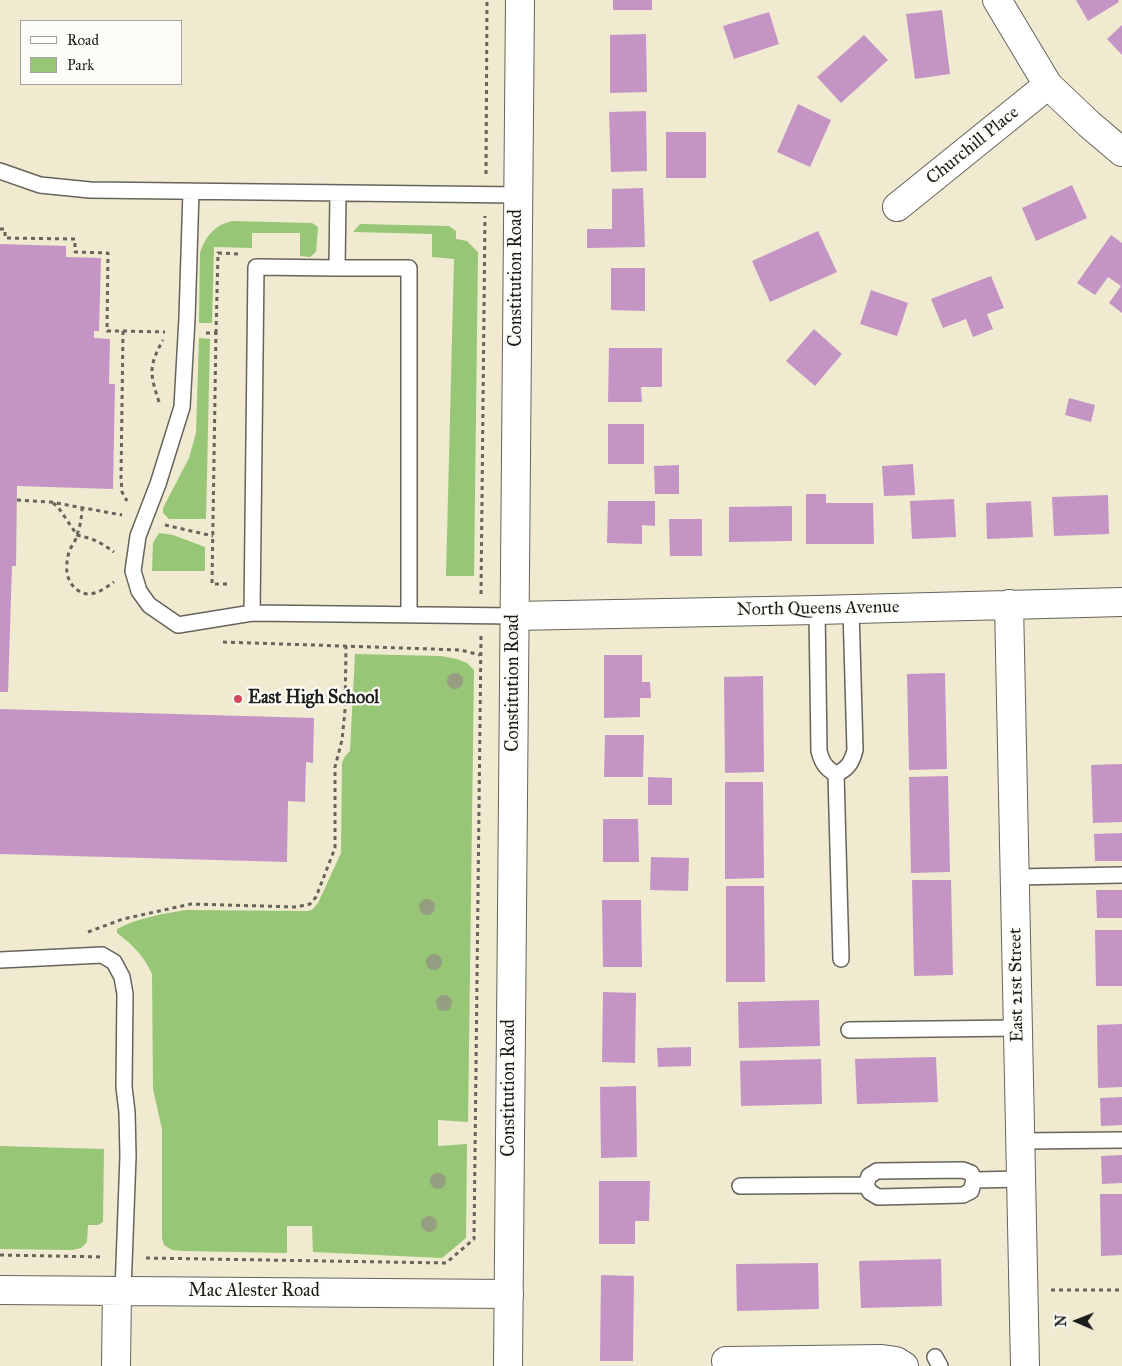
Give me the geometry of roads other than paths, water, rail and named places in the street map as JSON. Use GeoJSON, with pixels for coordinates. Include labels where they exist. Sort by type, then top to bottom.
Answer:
{"type":"FeatureCollection","features":[{"type":"Feature","properties":{"kind":"street","name":"Constitution Road"},"geometry":{"type":"LineString","coordinates":[[508,1366],[520,0]]}},
{"type":"Feature","properties":{"kind":"street"},"geometry":{"type":"LineString","coordinates":[[998,0],[1048,85],[1122,152]]}},
{"type":"Feature","properties":{"kind":"street","name":"Churchill Place"},"geometry":{"type":"LineString","coordinates":[[897,207],[1048,85]]}},
{"type":"Feature","properties":{"kind":"street","name":"North Queens Avenue"},"geometry":{"type":"LineString","coordinates":[[514,616],[1122,602]]}},
{"type":"Feature","properties":{"kind":"street","name":"East 21st Street"},"geometry":{"type":"LineString","coordinates":[[1009,604],[1025,1366]]}},
{"type":"Feature","properties":{"kind":"street","name":"Mac Alester Road"},"geometry":{"type":"LineString","coordinates":[[0,1290],[509,1294]]}},
{"type":"Feature","properties":{"kind":"street"},"geometry":{"type":"LineString","coordinates":[[116,1366],[120,1291]]}},
{"type":"Feature","properties":{"kind":"street"},"geometry":{"type":"LineString","coordinates":[[726,1361],[882,1359],[896,1361],[904,1366]]}},
{"type":"Feature","properties":{"kind":"lane"},"geometry":{"type":"LineString","coordinates":[[0,171],[40,185],[90,190],[518,195]]}},
{"type":"Feature","properties":{"kind":"lane"},"geometry":{"type":"LineString","coordinates":[[191,191],[187,332],[182,406],[158,484],[138,536],[133,571],[139,591],[149,605],[178,625],[252,612],[514,616]]}},
{"type":"Feature","properties":{"kind":"lane"},"geometry":{"type":"LineString","coordinates":[[337,268],[338,192]]}},
{"type":"Feature","properties":{"kind":"lane"},"geometry":{"type":"LineString","coordinates":[[252,612],[256,267],[409,268],[409,614]]}},
{"type":"Feature","properties":{"kind":"lane"},"geometry":{"type":"LineString","coordinates":[[836,774],[844,771],[852,762],[855,750],[851,609]]}},
{"type":"Feature","properties":{"kind":"lane"},"geometry":{"type":"LineString","coordinates":[[817,610],[819,751],[822,762],[836,774]]}},
{"type":"Feature","properties":{"kind":"lane"},"geometry":{"type":"LineString","coordinates":[[836,774],[841,959]]}},
{"type":"Feature","properties":{"kind":"lane"},"geometry":{"type":"LineString","coordinates":[[1014,877],[1122,875]]}},
{"type":"Feature","properties":{"kind":"lane"},"geometry":{"type":"LineString","coordinates":[[0,960],[102,955],[114,962],[122,977],[125,994],[124,1087],[127,1112],[128,1156],[127,1212],[120,1291]]}},
{"type":"Feature","properties":{"kind":"lane"},"geometry":{"type":"LineString","coordinates":[[849,1030],[1018,1028]]}},
{"type":"Feature","properties":{"kind":"lane"},"geometry":{"type":"LineString","coordinates":[[1021,1141],[1122,1140]]}},
{"type":"Feature","properties":{"kind":"lane"},"geometry":{"type":"LineString","coordinates":[[963,1170],[971,1173],[974,1180],[971,1190],[963,1195],[878,1197],[870,1192],[866,1185],[869,1176],[877,1171],[963,1170]]}},
{"type":"Feature","properties":{"kind":"lane"},"geometry":{"type":"LineString","coordinates":[[974,1180],[1022,1180]]}},
{"type":"Feature","properties":{"kind":"lane"},"geometry":{"type":"LineString","coordinates":[[740,1186],[866,1185]]}},
{"type":"Feature","properties":{"kind":"place","name":"East High School"},"geometry":{"type":"Point","coordinates":[238,699]}}]}
